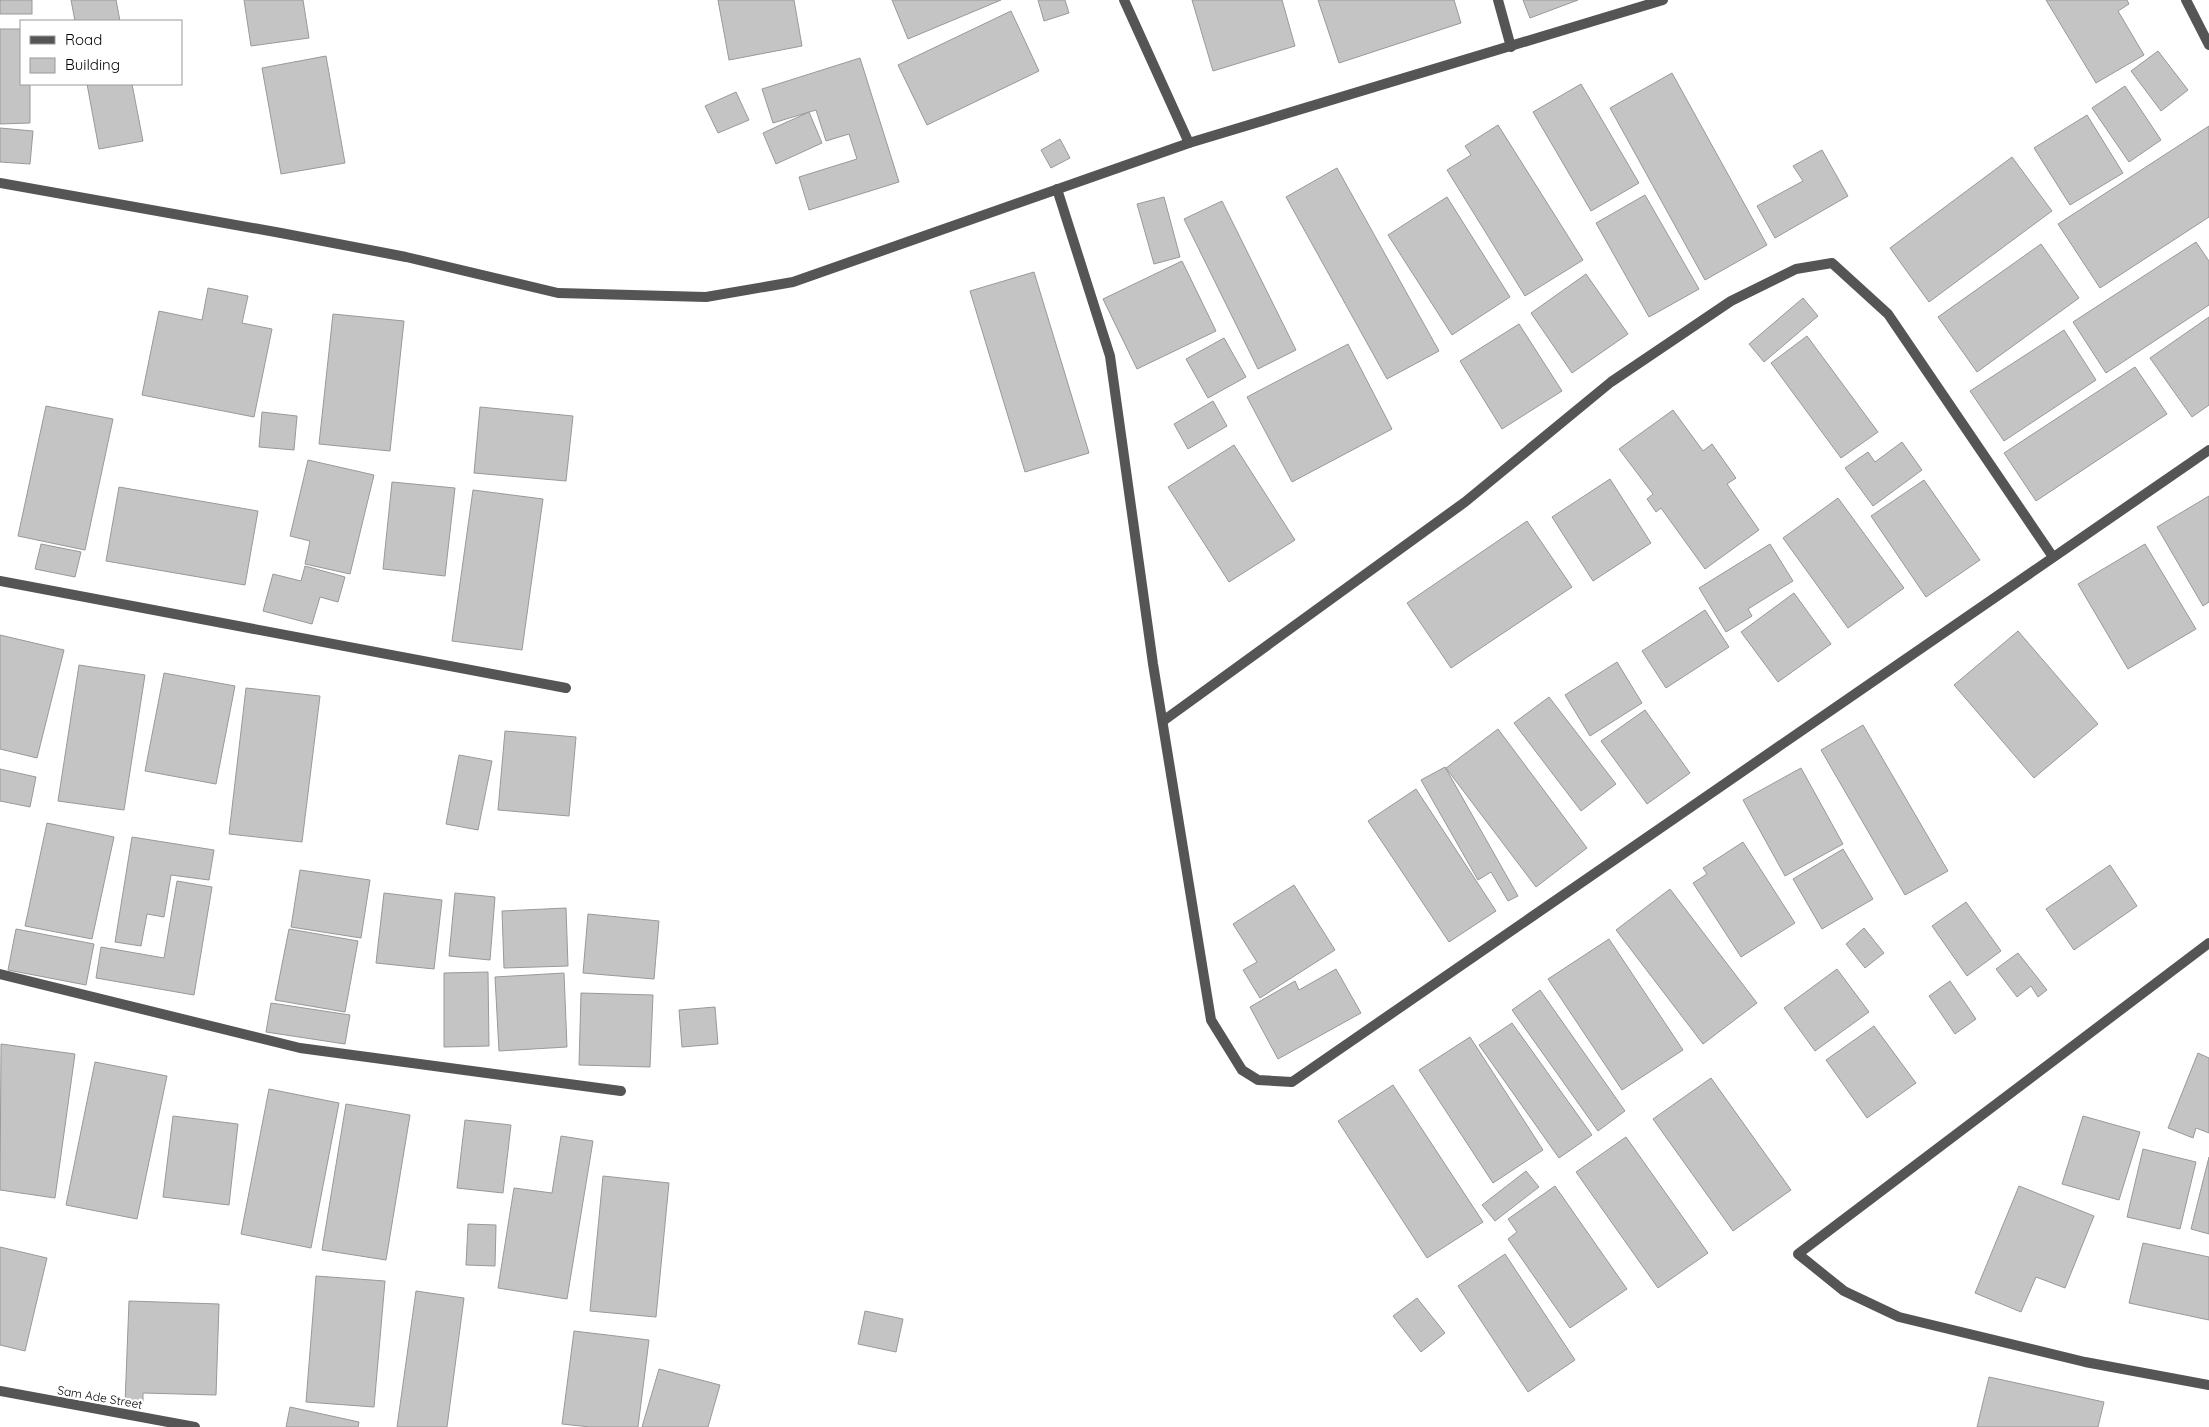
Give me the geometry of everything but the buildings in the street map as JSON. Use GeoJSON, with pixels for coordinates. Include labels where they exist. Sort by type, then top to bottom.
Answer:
{"type":"FeatureCollection","features":[{"type":"Feature","properties":{"kind":"street"},"geometry":{"type":"LineString","coordinates":[[1124,0],[1189,143]]}},
{"type":"Feature","properties":{"kind":"street"},"geometry":{"type":"LineString","coordinates":[[1498,0],[1511,47]]}},
{"type":"Feature","properties":{"kind":"street"},"geometry":{"type":"LineString","coordinates":[[0,183],[281,232],[406,257],[558,293],[706,297],[793,282],[1189,143],[1663,0]]}},
{"type":"Feature","properties":{"kind":"street"},"geometry":{"type":"LineString","coordinates":[[2186,0],[2209,45]]}},
{"type":"Feature","properties":{"kind":"street"},"geometry":{"type":"LineString","coordinates":[[1057,189],[1110,356],[1163,720],[1211,1020],[1242,1070],[1258,1080],[1292,1082],[2209,450]]}},
{"type":"Feature","properties":{"kind":"street"},"geometry":{"type":"LineString","coordinates":[[1163,720],[1465,502],[1611,382],[1731,301],[1796,269],[1832,263],[1888,314],[2053,558]]}},
{"type":"Feature","properties":{"kind":"street"},"geometry":{"type":"LineString","coordinates":[[0,581],[566,688]]}},
{"type":"Feature","properties":{"kind":"street"},"geometry":{"type":"LineString","coordinates":[[2209,944],[1798,1254],[1844,1291],[1899,1317],[2085,1362],[2209,1385]]}},
{"type":"Feature","properties":{"kind":"street"},"geometry":{"type":"LineString","coordinates":[[0,974],[300,1048],[621,1091]]}},
{"type":"Feature","properties":{"kind":"street","name":"Sam Ade Street"},"geometry":{"type":"LineString","coordinates":[[0,1391],[195,1427]]}}]}
